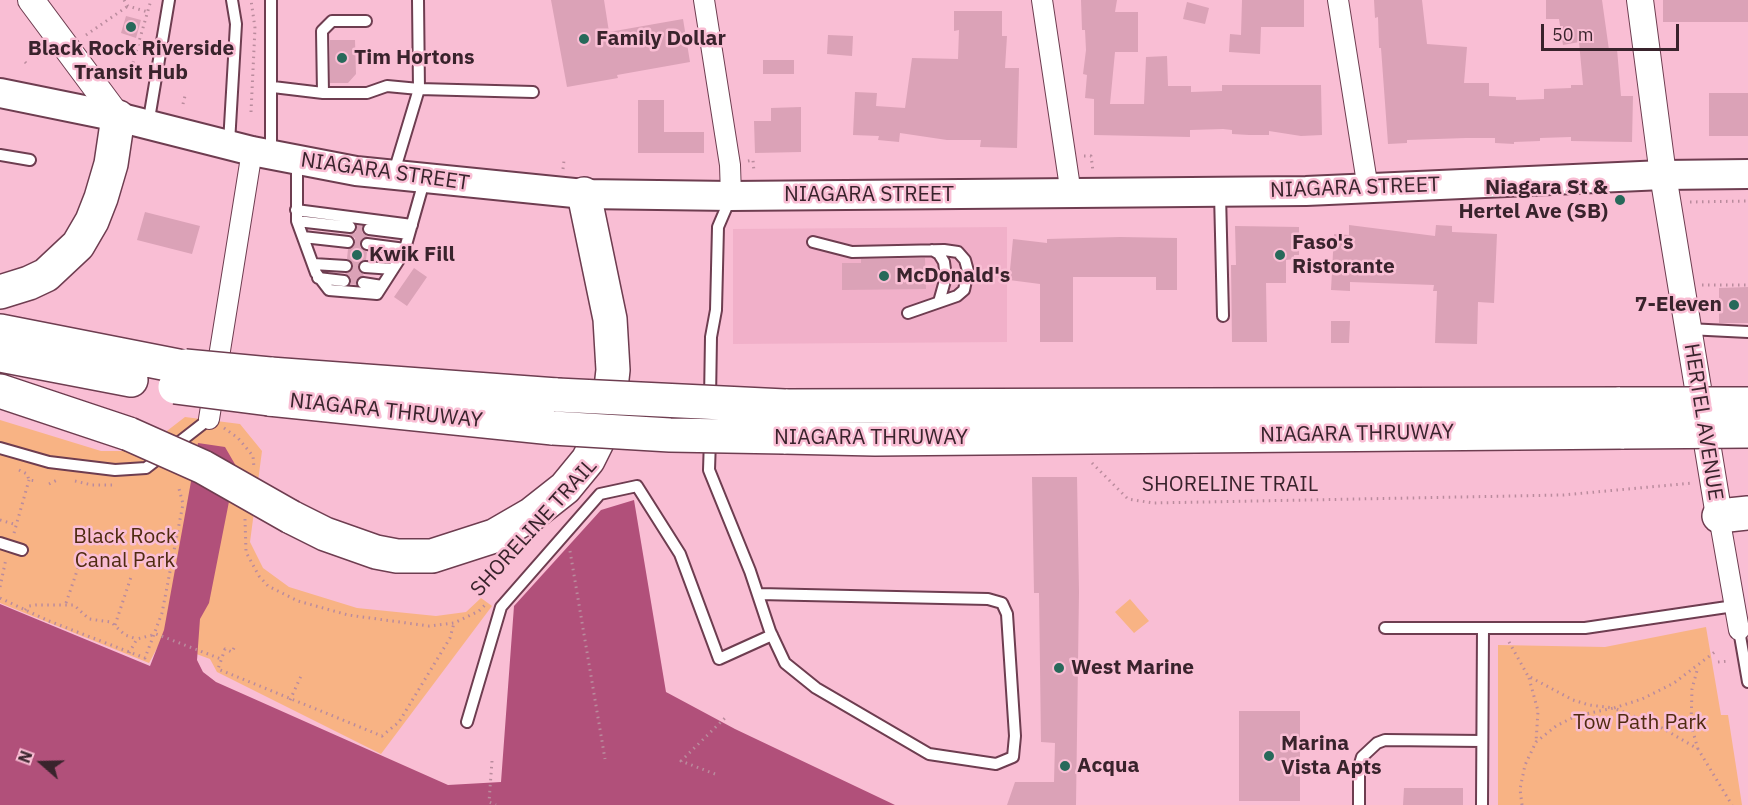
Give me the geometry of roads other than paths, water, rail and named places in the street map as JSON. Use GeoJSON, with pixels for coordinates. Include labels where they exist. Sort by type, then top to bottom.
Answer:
{"type":"FeatureCollection","features":[{"type":"Feature","properties":{"kind":"highway"},"geometry":{"type":"LineString","coordinates":[[0,292],[21,287],[46,275],[78,245],[92,221],[111,164],[133,121]]}},
{"type":"Feature","properties":{"kind":"highway"},"geometry":{"type":"LineString","coordinates":[[0,392],[129,434],[203,467],[325,534],[376,552],[397,556],[432,556],[472,545],[515,525],[548,502],[570,482],[588,459],[597,442],[610,397],[613,370],[610,319],[574,182]]}},
{"type":"Feature","properties":{"kind":"highway","name":"NIAGARA THRUWAY"},"geometry":{"type":"LineString","coordinates":[[0,331],[176,376]]}},
{"type":"Feature","properties":{"kind":"highway","name":"NIAGARA THRUWAY"},"geometry":{"type":"LineString","coordinates":[[0,355],[269,386],[553,428],[670,435],[784,422]]}},
{"type":"Feature","properties":{"kind":"highway","name":"NIAGARA THRUWAY"},"geometry":{"type":"LineString","coordinates":[[269,386],[557,395],[784,422],[887,439],[1622,418],[1748,404]]}},
{"type":"Feature","properties":{"kind":"highway","name":"NIAGARA THRUWAY"},"geometry":{"type":"LineString","coordinates":[[1622,418],[1748,431]]}},
{"type":"Feature","properties":{"kind":"main road","name":"NIAGARA STREET"},"geometry":{"type":"LineString","coordinates":[[0,93],[133,121],[262,153],[393,176],[422,179],[574,182],[731,196],[1368,189],[1665,189],[1748,174]]}},
{"type":"Feature","properties":{"kind":"street"},"geometry":{"type":"LineString","coordinates":[[31,0],[133,121]]}},
{"type":"Feature","properties":{"kind":"street"},"geometry":{"type":"LineString","coordinates":[[704,0],[730,165],[731,196]]}},
{"type":"Feature","properties":{"kind":"street"},"geometry":{"type":"LineString","coordinates":[[1042,0],[1071,194]]}},
{"type":"Feature","properties":{"kind":"street"},"geometry":{"type":"LineString","coordinates":[[1338,0],[1368,189]]}},
{"type":"Feature","properties":{"kind":"street","name":"HERTEL AVENUE"},"geometry":{"type":"LineString","coordinates":[[1640,0],[1665,189],[1688,329],[1733,514],[1734,606],[1739,630]]}},
{"type":"Feature","properties":{"kind":"street"},"geometry":{"type":"LineString","coordinates":[[209,419],[262,153]]}},
{"type":"Feature","properties":{"kind":"lane"},"geometry":{"type":"LineString","coordinates":[[133,121],[169,0]]}},
{"type":"Feature","properties":{"kind":"lane"},"geometry":{"type":"LineString","coordinates":[[232,0],[262,153],[296,215],[318,278],[329,291],[377,294],[405,249],[422,179]]}},
{"type":"Feature","properties":{"kind":"lane"},"geometry":{"type":"LineString","coordinates":[[262,153],[273,87],[271,0]]}},
{"type":"Feature","properties":{"kind":"lane"},"geometry":{"type":"LineString","coordinates":[[393,176],[419,89],[418,0]]}},
{"type":"Feature","properties":{"kind":"lane"},"geometry":{"type":"LineString","coordinates":[[323,93],[322,31],[332,21],[366,21]]}},
{"type":"Feature","properties":{"kind":"lane"},"geometry":{"type":"LineString","coordinates":[[273,87],[323,93],[367,93],[387,86],[533,92]]}},
{"type":"Feature","properties":{"kind":"lane"},"geometry":{"type":"LineString","coordinates":[[0,155],[30,160]]}},
{"type":"Feature","properties":{"kind":"lane"},"geometry":{"type":"LineString","coordinates":[[1220,192],[1223,316]]}},
{"type":"Feature","properties":{"kind":"lane"},"geometry":{"type":"LineString","coordinates":[[731,196],[718,227],[716,310],[711,337],[709,470],[759,594],[772,636],[785,663],[816,688],[929,754],[996,764],[1013,757],[1015,736],[1007,614],[1002,603],[988,599],[759,594]]}},
{"type":"Feature","properties":{"kind":"lane"},"geometry":{"type":"LineString","coordinates":[[296,215],[350,227]]}},
{"type":"Feature","properties":{"kind":"lane"},"geometry":{"type":"LineString","coordinates":[[296,215],[411,229]]}},
{"type":"Feature","properties":{"kind":"lane"},"geometry":{"type":"LineString","coordinates":[[369,229],[411,229]]}},
{"type":"Feature","properties":{"kind":"lane"},"geometry":{"type":"LineString","coordinates":[[303,237],[348,242]]}},
{"type":"Feature","properties":{"kind":"lane"},"geometry":{"type":"LineString","coordinates":[[813,242],[852,252],[932,250],[958,252],[965,260],[968,271],[964,290],[957,296],[908,313]]}},
{"type":"Feature","properties":{"kind":"lane"},"geometry":{"type":"LineString","coordinates":[[368,244],[405,249]]}},
{"type":"Feature","properties":{"kind":"lane"},"geometry":{"type":"LineString","coordinates":[[932,250],[939,254],[944,262],[946,277],[939,302]]}},
{"type":"Feature","properties":{"kind":"lane"},"geometry":{"type":"LineString","coordinates":[[313,264],[346,266]]}},
{"type":"Feature","properties":{"kind":"lane"},"geometry":{"type":"LineString","coordinates":[[365,267],[393,269]]}},
{"type":"Feature","properties":{"kind":"lane"},"geometry":{"type":"LineString","coordinates":[[318,278],[344,281]]}},
{"type":"Feature","properties":{"kind":"lane"},"geometry":{"type":"LineString","coordinates":[[363,283],[382,286]]}},
{"type":"Feature","properties":{"kind":"lane"},"geometry":{"type":"LineString","coordinates":[[1688,329],[1748,332]]}},
{"type":"Feature","properties":{"kind":"lane"},"geometry":{"type":"LineString","coordinates":[[0,448],[49,462],[115,470],[146,468],[209,419]]}},
{"type":"Feature","properties":{"kind":"lane"},"geometry":{"type":"LineString","coordinates":[[467,722],[501,607],[600,494],[637,486],[680,554],[719,659],[772,636]]}},
{"type":"Feature","properties":{"kind":"lane"},"geometry":{"type":"LineString","coordinates":[[0,543],[22,550]]}},
{"type":"Feature","properties":{"kind":"lane"},"geometry":{"type":"LineString","coordinates":[[1385,628],[1585,628],[1734,606]]}},
{"type":"Feature","properties":{"kind":"lane"},"geometry":{"type":"LineString","coordinates":[[1482,805],[1483,628]]}},
{"type":"Feature","properties":{"kind":"lane"},"geometry":{"type":"LineString","coordinates":[[1739,630],[1748,682]]}},
{"type":"Feature","properties":{"kind":"lane"},"geometry":{"type":"LineString","coordinates":[[1359,805],[1359,767],[1362,757],[1377,742],[1385,740],[1482,741]]}},
{"type":"Feature","properties":{"kind":"place","name":"Black Rock Riverside Transit Hub"},"geometry":{"type":"Point","coordinates":[131,27]}},
{"type":"Feature","properties":{"kind":"place","name":"Family Dollar"},"geometry":{"type":"Point","coordinates":[584,39]}},
{"type":"Feature","properties":{"kind":"place","name":"Tim Hortons"},"geometry":{"type":"Point","coordinates":[342,58]}},
{"type":"Feature","properties":{"kind":"place","name":"Niagara St & Hertel Ave (SB)"},"geometry":{"type":"Point","coordinates":[1620,200]}},
{"type":"Feature","properties":{"kind":"place","name":"Kwik Fill"},"geometry":{"type":"Point","coordinates":[357,255]}},
{"type":"Feature","properties":{"kind":"place","name":"Faso's Ristorante"},"geometry":{"type":"Point","coordinates":[1280,255]}},
{"type":"Feature","properties":{"kind":"place","name":"McDonald's"},"geometry":{"type":"Point","coordinates":[884,276]}},
{"type":"Feature","properties":{"kind":"place","name":"7-Eleven"},"geometry":{"type":"Point","coordinates":[1734,305]}},
{"type":"Feature","properties":{"kind":"place","name":"West Marine"},"geometry":{"type":"Point","coordinates":[1059,668]}},
{"type":"Feature","properties":{"kind":"place","name":"Marina Vista Apts"},"geometry":{"type":"Point","coordinates":[1269,756]}},
{"type":"Feature","properties":{"kind":"place","name":"Acqua"},"geometry":{"type":"Point","coordinates":[1065,766]}},
{"type":"Feature","properties":{"kind":"park label","name":"Black Rock Canal Park"},"geometry":{"type":"Point","coordinates":[125,549]}},
{"type":"Feature","properties":{"kind":"park label","name":"Tow Path Park"},"geometry":{"type":"Point","coordinates":[1640,723]}}]}
